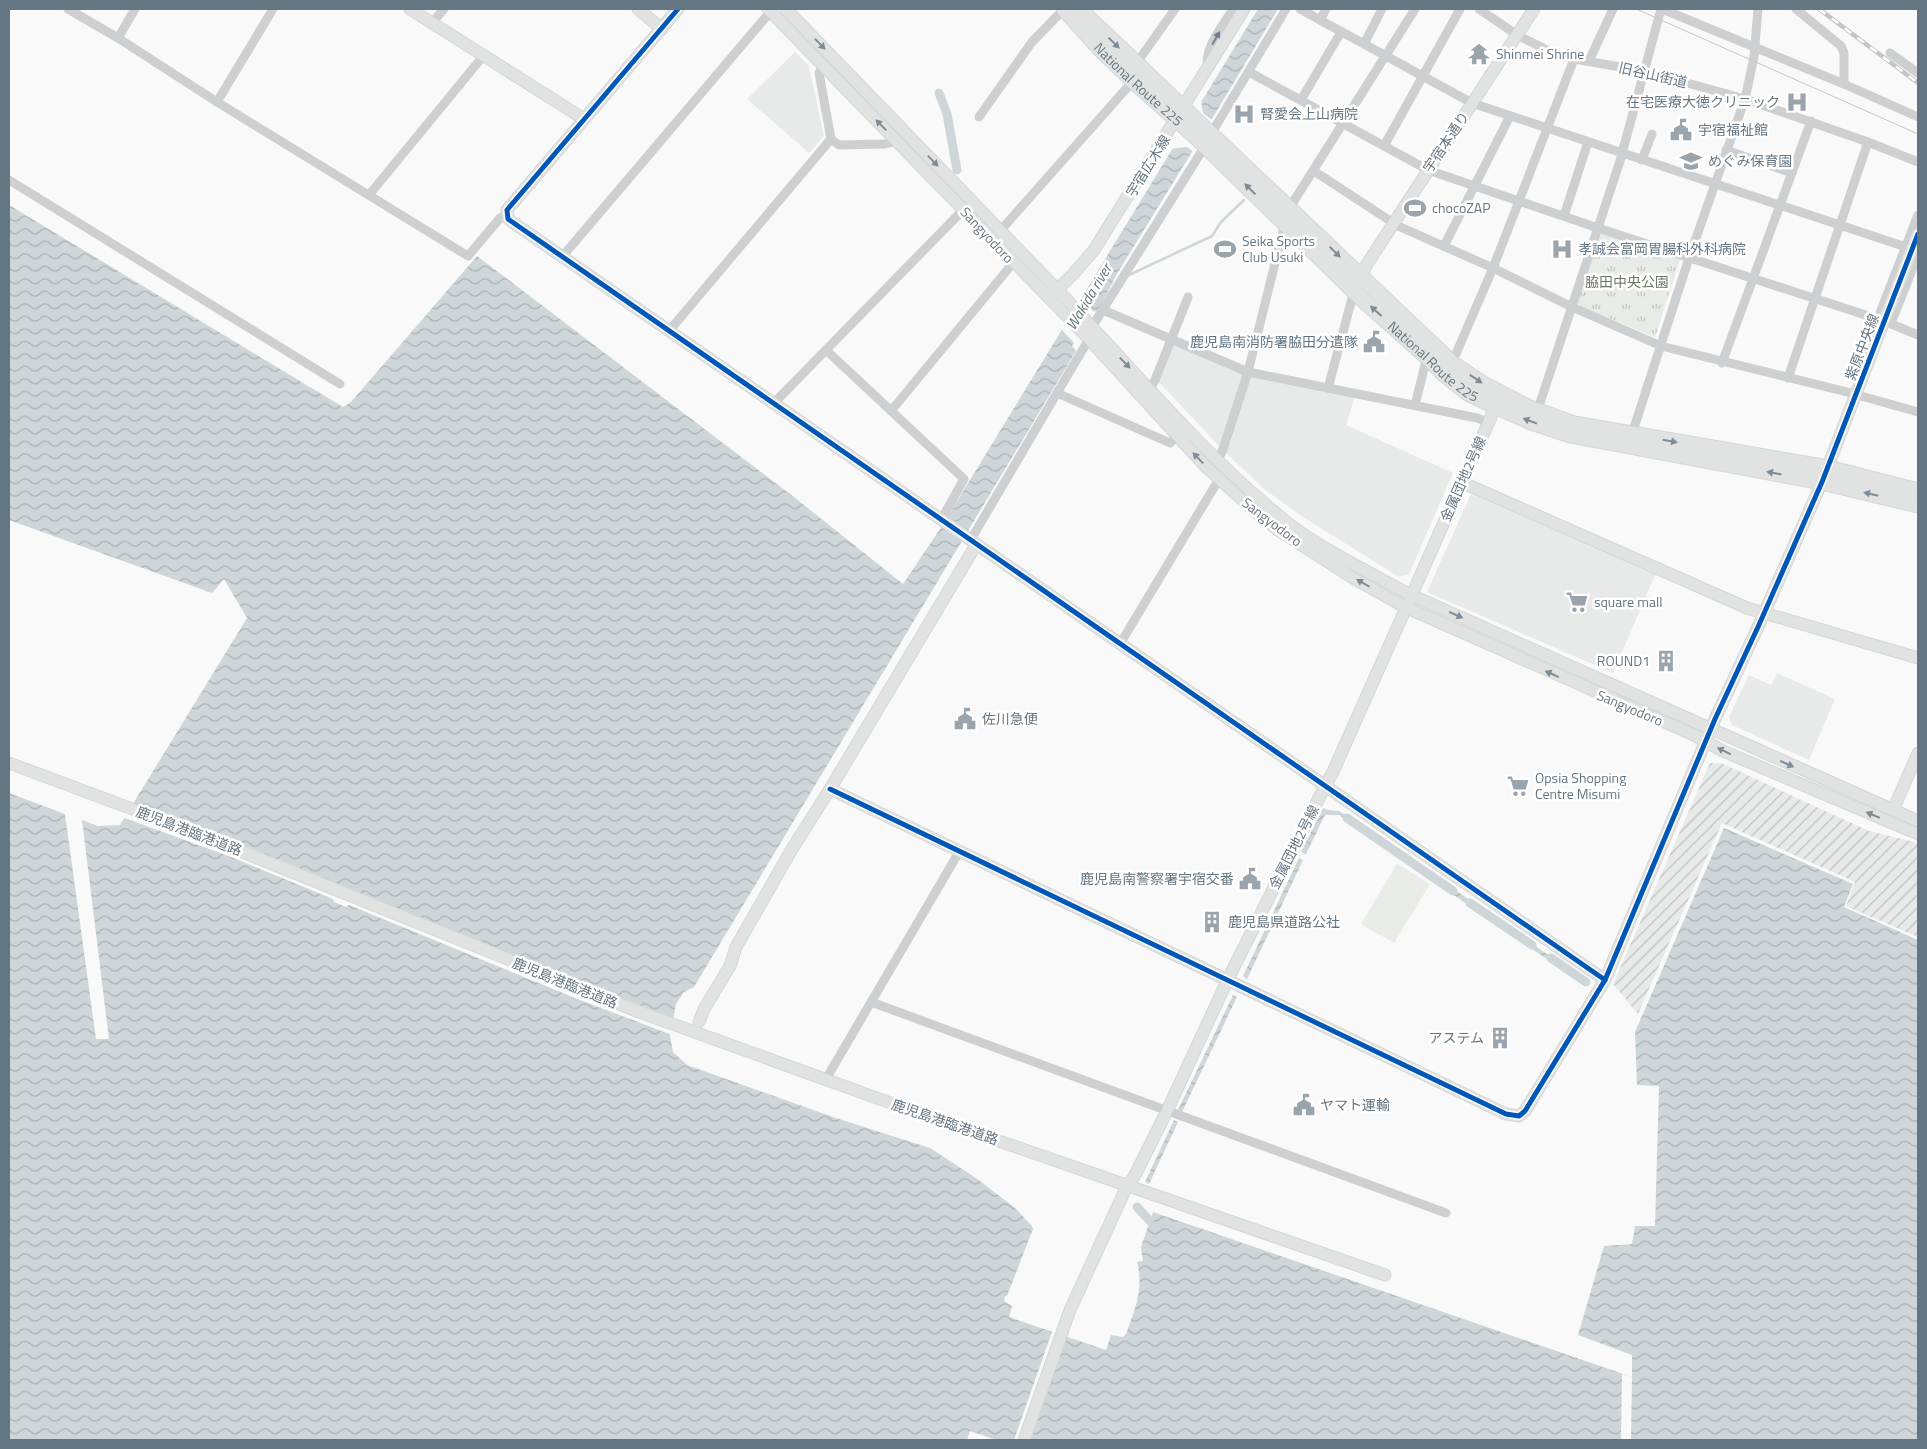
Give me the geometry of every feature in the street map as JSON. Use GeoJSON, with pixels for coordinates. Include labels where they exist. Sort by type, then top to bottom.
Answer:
{"type":"FeatureCollection","features":[{"type":"Feature","properties":{"kind":"highway","name":"National Route 225"},"geometry":{"type":"LineString","coordinates":[[1064,9],[1103,52],[1133,81],[1184,117]]}},
{"type":"Feature","properties":{"kind":"highway","name":"National Route 225"},"geometry":{"type":"LineString","coordinates":[[1079,9],[1136,64],[1285,223],[1452,363],[1498,400],[1531,422],[1570,435],[1822,482],[1918,504]]}},
{"type":"Feature","properties":{"kind":"highway","name":"National Route 225"},"geometry":{"type":"LineString","coordinates":[[1206,139],[1290,207],[1357,284],[1445,375],[1468,393],[1498,400],[1574,424],[1828,468],[1918,491]]}},
{"type":"Feature","properties":{"kind":"street"},"geometry":{"type":"LineString","coordinates":[[68,9],[118,38],[217,102],[468,256],[500,218],[506,215],[507,210],[678,9]]}},
{"type":"Feature","properties":{"kind":"street"},"geometry":{"type":"LineString","coordinates":[[118,38],[135,9]]}},
{"type":"Feature","properties":{"kind":"street"},"geometry":{"type":"LineString","coordinates":[[217,102],[273,9]]}},
{"type":"Feature","properties":{"kind":"street"},"geometry":{"type":"LineString","coordinates":[[410,9],[584,118]]}},
{"type":"Feature","properties":{"kind":"street"},"geometry":{"type":"LineString","coordinates":[[432,23],[444,9]]}},
{"type":"Feature","properties":{"kind":"street"},"geometry":{"type":"LineString","coordinates":[[638,9],[662,29]]}},
{"type":"Feature","properties":{"kind":"street","name":"Sangyodoro"},"geometry":{"type":"LineString","coordinates":[[786,9],[1000,231],[1053,294],[1065,315],[1088,333],[1150,389],[1217,461],[1290,524],[1352,563],[1411,595],[1710,730],[1918,821]]}},
{"type":"Feature","properties":{"kind":"street"},"geometry":{"type":"LineString","coordinates":[[979,118],[1032,42],[1064,9]]}},
{"type":"Feature","properties":{"kind":"street"},"geometry":{"type":"LineString","coordinates":[[1136,64],[1175,9]]}},
{"type":"Feature","properties":{"kind":"street"},"geometry":{"type":"LineString","coordinates":[[1208,69],[1206,60],[1213,42],[1234,9]]}},
{"type":"Feature","properties":{"kind":"street","name":"宇宿広木線"},"geometry":{"type":"LineString","coordinates":[[1053,294],[1094,250],[1184,117],[1208,69],[1244,9]]}},
{"type":"Feature","properties":{"kind":"street"},"geometry":{"type":"LineString","coordinates":[[699,1022],[704,1009],[730,966],[741,939],[1057,393],[1088,333],[1206,139],[1250,72],[1286,9]]}},
{"type":"Feature","properties":{"kind":"street"},"geometry":{"type":"LineString","coordinates":[[1300,9],[1472,103],[1918,251]]}},
{"type":"Feature","properties":{"kind":"street"},"geometry":{"type":"LineString","coordinates":[[1320,20],[1326,9]]}},
{"type":"Feature","properties":{"kind":"street"},"geometry":{"type":"LineString","coordinates":[[1364,44],[1382,9]]}},
{"type":"Feature","properties":{"kind":"street"},"geometry":{"type":"LineString","coordinates":[[1290,207],[1415,9]]}},
{"type":"Feature","properties":{"kind":"street"},"geometry":{"type":"LineString","coordinates":[[1384,146],[1460,9]]}},
{"type":"Feature","properties":{"kind":"street","name":"旧谷山街道"},"geometry":{"type":"LineString","coordinates":[[1479,9],[1517,34],[1555,54],[1644,71],[1745,99],[1811,121],[1918,162]]}},
{"type":"Feature","properties":{"kind":"street","name":"宇宿本通り"},"geometry":{"type":"LineString","coordinates":[[1357,284],[1367,264],[1393,223],[1534,9]]}},
{"type":"Feature","properties":{"kind":"street"},"geometry":{"type":"LineString","coordinates":[[1589,61],[1613,9]]}},
{"type":"Feature","properties":{"kind":"street"},"geometry":{"type":"LineString","coordinates":[[1537,412],[1622,153],[1662,9],[1844,84],[1918,117]]}},
{"type":"Feature","properties":{"kind":"street"},"geometry":{"type":"LineString","coordinates":[[1632,434],[1714,183],[1745,99],[1754,57],[1758,9]]}},
{"type":"Feature","properties":{"kind":"street"},"geometry":{"type":"LineString","coordinates":[[1796,9],[1841,46],[1844,53],[1844,84]]}},
{"type":"Feature","properties":{"kind":"street"},"geometry":{"type":"LineString","coordinates":[[562,257],[770,10]]}},
{"type":"Feature","properties":{"kind":"street","name":"Sangyodoro"},"geometry":{"type":"LineString","coordinates":[[770,10],[1013,263],[1053,294],[1069,302],[1088,333],[1177,436],[1219,479],[1278,530],[1353,578],[1405,608],[1706,741],[1723,751],[1918,834]]}},
{"type":"Feature","properties":{"kind":"street"},"geometry":{"type":"LineString","coordinates":[[1301,100],[1341,32]]}},
{"type":"Feature","properties":{"kind":"street"},"geometry":{"type":"LineString","coordinates":[[1890,53],[1918,73]]}},
{"type":"Feature","properties":{"kind":"street"},"geometry":{"type":"LineString","coordinates":[[369,195],[484,55]]}},
{"type":"Feature","properties":{"kind":"street"},"geometry":{"type":"LineString","coordinates":[[1452,363],[1494,268],[1574,59]]}},
{"type":"Feature","properties":{"kind":"street"},"geometry":{"type":"LineString","coordinates":[[823,66],[819,73],[831,140],[839,145],[885,144],[897,141]]}},
{"type":"Feature","properties":{"kind":"street"},"geometry":{"type":"LineString","coordinates":[[1250,72],[1428,170],[1598,228],[1884,321],[1918,335]]}},
{"type":"Feature","properties":{"kind":"street"},"geometry":{"type":"LineString","coordinates":[[1000,231],[1133,81]]}},
{"type":"Feature","properties":{"kind":"street"},"geometry":{"type":"LineString","coordinates":[[1444,246],[1510,116]]}},
{"type":"Feature","properties":{"kind":"street"},"geometry":{"type":"LineString","coordinates":[[1722,363],[1811,121]]}},
{"type":"Feature","properties":{"kind":"street"},"geometry":{"type":"LineString","coordinates":[[1642,160],[1652,134]]}},
{"type":"Feature","properties":{"kind":"street"},"geometry":{"type":"LineString","coordinates":[[669,331],[831,140]]}},
{"type":"Feature","properties":{"kind":"street"},"geometry":{"type":"LineString","coordinates":[[1564,216],[1588,142]]}},
{"type":"Feature","properties":{"kind":"street"},"geometry":{"type":"LineString","coordinates":[[1788,378],[1868,142]]}},
{"type":"Feature","properties":{"kind":"street"},"geometry":{"type":"LineString","coordinates":[[1726,150],[1792,173]]}},
{"type":"Feature","properties":{"kind":"street"},"geometry":{"type":"LineString","coordinates":[[1314,171],[1393,223],[1419,237],[1494,268],[1572,307],[1661,346],[1722,363],[1856,394],[1918,412]]}},
{"type":"Feature","properties":{"kind":"street"},"geometry":{"type":"LineString","coordinates":[[9,180],[340,384]]}},
{"type":"Feature","properties":{"kind":"street"},"geometry":{"type":"LineString","coordinates":[[774,403],[964,210]]}},
{"type":"Feature","properties":{"kind":"street"},"geometry":{"type":"LineString","coordinates":[[506,215],[511,222],[1605,980]]}},
{"type":"Feature","properties":{"kind":"street"},"geometry":{"type":"LineString","coordinates":[[1884,321],[1880,313],[1918,215]]}},
{"type":"Feature","properties":{"kind":"street"},"geometry":{"type":"LineString","coordinates":[[1217,461],[1222,452],[1248,372],[1285,223]]}},
{"type":"Feature","properties":{"kind":"street","name":"紫原中央線"},"geometry":{"type":"LineString","coordinates":[[1228,979],[1506,1114],[1519,1116],[1525,1112],[1605,980],[1710,730],[1828,468],[1918,234]]}},
{"type":"Feature","properties":{"kind":"street"},"geometry":{"type":"LineString","coordinates":[[1884,321],[1893,318],[1918,255]]}},
{"type":"Feature","properties":{"kind":"street"},"geometry":{"type":"LineString","coordinates":[[891,411],[1013,263]]}},
{"type":"Feature","properties":{"kind":"street"},"geometry":{"type":"LineString","coordinates":[[1328,388],[1357,284]]}},
{"type":"Feature","properties":{"kind":"street"},"geometry":{"type":"LineString","coordinates":[[1150,389],[1188,298]]}},
{"type":"Feature","properties":{"kind":"street"},"geometry":{"type":"LineString","coordinates":[[1103,310],[1248,372],[1415,405],[1488,422]]}},
{"type":"Feature","properties":{"kind":"street"},"geometry":{"type":"LineString","coordinates":[[826,350],[964,479],[943,521]]}},
{"type":"Feature","properties":{"kind":"street"},"geometry":{"type":"LineString","coordinates":[[1415,405],[1427,357]]}},
{"type":"Feature","properties":{"kind":"street"},"geometry":{"type":"LineString","coordinates":[[1057,393],[1170,443],[1177,436]]}},
{"type":"Feature","properties":{"kind":"street","name":"金属団地2号線"},"geometry":{"type":"LineString","coordinates":[[1024,1440],[1067,1320],[1127,1186],[1135,1175],[1167,1111],[1228,979],[1332,774],[1498,400]]}},
{"type":"Feature","properties":{"kind":"street"},"geometry":{"type":"LineString","coordinates":[[1120,644],[1219,479]]}},
{"type":"Feature","properties":{"kind":"street"},"geometry":{"type":"LineString","coordinates":[[1462,482],[1747,608],[1918,658]]}},
{"type":"Feature","properties":{"kind":"street"},"geometry":{"type":"LineString","coordinates":[[1893,810],[1917,759]]}},
{"type":"Feature","properties":{"kind":"street","name":"鹿児島港臨港道路"},"geometry":{"type":"LineString","coordinates":[[9,763],[282,868],[581,990],[704,1036],[1384,1275]]}},
{"type":"Feature","properties":{"kind":"street"},"geometry":{"type":"LineString","coordinates":[[830,788],[959,852],[1228,979]]}},
{"type":"Feature","properties":{"kind":"street"},"geometry":{"type":"LineString","coordinates":[[826,1079],[959,852]]}},
{"type":"Feature","properties":{"kind":"street"},"geometry":{"type":"LineString","coordinates":[[871,1002],[1446,1213]]}},
{"type":"Feature","properties":{"kind":"shaded area"},"geometry":{"type":"Polygon","coordinates":[[[795,52],[809,66],[824,136],[809,153],[747,99],[795,52]]]}},
{"type":"Feature","properties":{"kind":"shaded area"},"geometry":{"type":"Polygon","coordinates":[[[1173,343],[1245,373],[1220,447],[1157,380],[1173,343]]]}},
{"type":"Feature","properties":{"kind":"shaded area"},"geometry":{"type":"Polygon","coordinates":[[[1250,375],[1355,397],[1346,425],[1453,473],[1409,574],[1399,577],[1303,517],[1264,489],[1224,451],[1250,375]]]}},
{"type":"Feature","properties":{"kind":"shaded area","name":"square mall"},"geometry":{"type":"Polygon","coordinates":[[[1471,494],[1656,573],[1613,673],[1427,592],[1471,494]]]}},
{"type":"Feature","properties":{"kind":"shaded area"},"geometry":{"type":"Polygon","coordinates":[[[1777,673],[1835,699],[1809,760],[1732,725],[1729,717],[1749,675],[1771,685],[1777,673]]]}},
{"type":"Feature","properties":{"kind":"shaded area"},"geometry":{"type":"Polygon","coordinates":[[[1710,763],[1721,763],[1869,831],[1918,843],[1918,937],[1846,906],[1855,882],[1722,823],[1638,1014],[1613,984],[1710,763]]]}},
{"type":"Feature","properties":{"kind":"green space","name":"脇田中央公園"},"geometry":{"type":"Polygon","coordinates":[[[1604,233],[1681,257],[1655,337],[1579,306],[1578,302],[1599,236],[1604,233]]]}},
{"type":"Feature","properties":{"kind":"green space"},"geometry":{"type":"Polygon","coordinates":[[[1397,864],[1430,884],[1394,943],[1361,924],[1397,864]]]}},
{"type":"Feature","properties":{"kind":"water","name":"Wakida river"},"geometry":{"type":"Polygon","coordinates":[[[1258,9],[1278,9],[1118,272],[1098,311],[1095,311],[1072,346],[1076,351],[694,987],[684,992],[676,1004],[670,1036],[673,1052],[687,1065],[836,1118],[930,1148],[976,1178],[1015,1208],[1033,1229],[1007,1296],[1005,1296],[1004,1301],[1012,1306],[1009,1317],[1106,1350],[1111,1335],[1123,1337],[1126,1334],[1138,1299],[1140,1281],[1137,1262],[1143,1261],[1141,1247],[1153,1212],[1632,1377],[1632,1355],[1578,1335],[1604,1246],[1632,1244],[1635,1226],[1655,1226],[1659,1086],[1637,1085],[1635,1032],[1724,828],[1853,884],[1844,907],[1918,940],[1918,1440],[996,1440],[970,1431],[967,1440],[9,1440],[9,793],[65,814],[96,1039],[109,1039],[82,820],[98,826],[120,825],[247,618],[224,579],[212,593],[9,520],[9,205],[343,407],[351,402],[477,256],[794,497],[903,584],[940,529],[1258,9]]]}},
{"type":"Feature","properties":{"kind":"water"},"geometry":{"type":"Polygon","coordinates":[[[1323,808],[1339,811],[1357,823],[1355,826],[1339,815],[1325,815],[1306,854],[1301,852],[1323,808]]]}},
{"type":"Feature","properties":{"kind":"water"},"geometry":{"type":"Polygon","coordinates":[[[1299,858],[1303,860],[1247,979],[1243,976],[1299,858]]]}},
{"type":"Feature","properties":{"kind":"water"},"geometry":{"type":"Polygon","coordinates":[[[1445,883],[1480,907],[1477,911],[1442,887],[1445,883]]]}},
{"type":"Feature","properties":{"kind":"water"},"geometry":{"type":"Polygon","coordinates":[[[1523,937],[1561,964],[1559,967],[1520,941],[1523,937]]]}},
{"type":"Feature","properties":{"kind":"water"},"geometry":{"type":"Polygon","coordinates":[[[1233,995],[1237,997],[1182,1112],[1178,1110],[1233,995]]]}},
{"type":"Feature","properties":{"kind":"water"},"geometry":{"type":"Polygon","coordinates":[[[1174,1120],[1178,1122],[1149,1184],[1145,1182],[1174,1120]]]}},
{"type":"Feature","properties":{"kind":"pier"},"geometry":{"type":"Polygon","coordinates":[[[1201,100],[1203,113],[1214,121],[1194,152],[1187,147],[1170,149],[1201,100]]]}},
{"type":"Feature","properties":{"kind":"pier"},"geometry":{"type":"Polygon","coordinates":[[[1080,297],[1095,313],[1075,344],[1061,329],[1080,297]]]}},
{"type":"Feature","properties":{"kind":"pier"},"geometry":{"type":"Polygon","coordinates":[[[131,803],[255,850],[539,966],[675,1019],[672,1035],[580,1000],[349,905],[346,907],[334,902],[333,899],[231,857],[122,817],[131,803]]]}},
{"type":"Feature","properties":{"kind":"pier"},"geometry":{"type":"Polygon","coordinates":[[[1053,1329],[1067,1334],[1030,1440],[1014,1440],[1053,1329]]]}},
{"type":"Feature","properties":{"kind":"pier"},"geometry":{"type":"Polygon","coordinates":[[[1622,1374],[1632,1377],[1631,1440],[1621,1440],[1622,1374]]]}},
{"type":"Feature","properties":{"kind":"waterway"},"geometry":{"type":"LineString","coordinates":[[939,93],[947,114],[957,170]]}},
{"type":"Feature","properties":{"kind":"waterway"},"geometry":{"type":"LineString","coordinates":[[1129,275],[1212,236],[1221,222],[1244,200]]}},
{"type":"Feature","properties":{"kind":"waterway"},"geometry":{"type":"LineString","coordinates":[[1347,818],[1453,891]]}},
{"type":"Feature","properties":{"kind":"waterway"},"geometry":{"type":"LineString","coordinates":[[1470,903],[1532,945]]}},
{"type":"Feature","properties":{"kind":"waterway"},"geometry":{"type":"LineString","coordinates":[[1551,958],[1586,982]]}},
{"type":"Feature","properties":{"kind":"waterway"},"geometry":{"type":"LineString","coordinates":[[1137,1207],[1150,1221]]}},
{"type":"Feature","properties":{"kind":"tram line"},"geometry":{"type":"LineString","coordinates":[[1636,9],[1918,134]]}},
{"type":"Feature","properties":{"kind":"railway"},"geometry":{"type":"LineString","coordinates":[[1819,9],[1918,83]]}},
{"type":"Feature","properties":{"kind":"cycle path"},"geometry":{"type":"LineString","coordinates":[[678,9],[507,210],[508,219],[1605,980]]}},
{"type":"Feature","properties":{"kind":"cycle path"},"geometry":{"type":"LineString","coordinates":[[830,789],[1506,1114],[1519,1116],[1525,1111],[1605,980],[1715,719],[1822,482],[1918,234]]}},
{"type":"Feature","properties":{"kind":"place","name":"Shinmei Shrine"},"geometry":{"type":"Point","coordinates":[1479,54]}},
{"type":"Feature","properties":{"kind":"place","name":"在宅医療大徳クリニック"},"geometry":{"type":"Point","coordinates":[1797,102]}},
{"type":"Feature","properties":{"kind":"place","name":"腎愛会上山病院"},"geometry":{"type":"Point","coordinates":[1244,114]}},
{"type":"Feature","properties":{"kind":"place","name":"宇宿福祉館"},"geometry":{"type":"Point","coordinates":[1681,130]}},
{"type":"Feature","properties":{"kind":"place","name":"めぐみ保育園"},"geometry":{"type":"Point","coordinates":[1691,161]}},
{"type":"Feature","properties":{"kind":"place","name":"chocoZAP"},"geometry":{"type":"Point","coordinates":[1415,208]}},
{"type":"Feature","properties":{"kind":"place","name":"Seika Sports Club Usuki"},"geometry":{"type":"Point","coordinates":[1225,249]}},
{"type":"Feature","properties":{"kind":"place","name":"孝誠会富岡胃腸科外科病院"},"geometry":{"type":"Point","coordinates":[1562,249]}},
{"type":"Feature","properties":{"kind":"place","name":"鹿児島南消防署脇田分遣隊"},"geometry":{"type":"Point","coordinates":[1374,342]}},
{"type":"Feature","properties":{"kind":"place","name":"square mall"},"geometry":{"type":"Point","coordinates":[1577,602]}},
{"type":"Feature","properties":{"kind":"place","name":"ROUND1"},"geometry":{"type":"Point","coordinates":[1666,661]}},
{"type":"Feature","properties":{"kind":"place","name":"佐川急便"},"geometry":{"type":"Point","coordinates":[965,719]}},
{"type":"Feature","properties":{"kind":"place","name":"Opsia Shopping Centre Misumi"},"geometry":{"type":"Point","coordinates":[1518,786]}},
{"type":"Feature","properties":{"kind":"place","name":"鹿児島南警察署宇宿交番"},"geometry":{"type":"Point","coordinates":[1250,879]}},
{"type":"Feature","properties":{"kind":"place","name":"鹿児島県道路公社"},"geometry":{"type":"Point","coordinates":[1212,922]}},
{"type":"Feature","properties":{"kind":"place","name":"アステム"},"geometry":{"type":"Point","coordinates":[1500,1038]}},
{"type":"Feature","properties":{"kind":"place","name":"ヤマト運輸"},"geometry":{"type":"Point","coordinates":[1304,1105]}}]}
